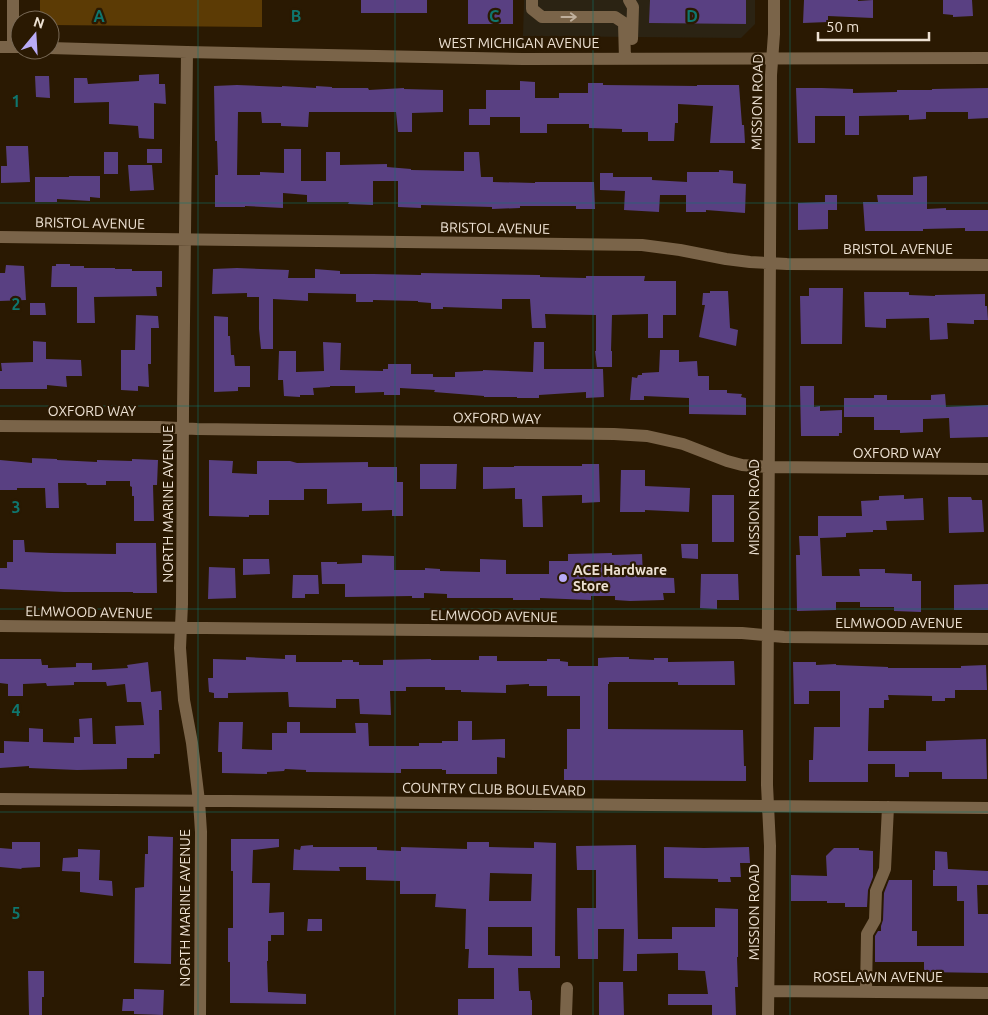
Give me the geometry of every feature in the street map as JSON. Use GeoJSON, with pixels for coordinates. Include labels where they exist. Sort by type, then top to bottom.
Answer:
{"type":"FeatureCollection","features":[{"type":"Feature","properties":{"kind":"street"},"geometry":{"type":"LineString","coordinates":[[532,0],[532,9],[542,16],[615,16],[624,23],[628,59]]}},
{"type":"Feature","properties":{"kind":"street"},"geometry":{"type":"LineString","coordinates":[[628,59],[633,7],[629,0]]}},
{"type":"Feature","properties":{"kind":"street","name":"MISSION ROAD"},"geometry":{"type":"LineString","coordinates":[[768,1015],[770,846],[767,786],[771,85],[774,0]]}},
{"type":"Feature","properties":{"kind":"street","name":"WEST MICHIGAN AVENUE"},"geometry":{"type":"LineString","coordinates":[[60,48],[523,59],[988,58]]}},
{"type":"Feature","properties":{"kind":"street","name":"NORTH MARINE AVENUE"},"geometry":{"type":"LineString","coordinates":[[187,52],[180,648],[184,700],[200,801],[200,1015]]}},
{"type":"Feature","properties":{"kind":"street","name":"BRISTOL AVENUE"},"geometry":{"type":"LineString","coordinates":[[0,237],[642,245],[750,262],[988,265]]}},
{"type":"Feature","properties":{"kind":"street","name":"OXFORD WAY"},"geometry":{"type":"LineString","coordinates":[[0,426],[614,434],[647,436],[683,444],[742,465],[769,467],[988,469]]}},
{"type":"Feature","properties":{"kind":"street","name":"ELMWOOD AVENUE"},"geometry":{"type":"LineString","coordinates":[[0,626],[742,633],[784,637],[988,639]]}},
{"type":"Feature","properties":{"kind":"street","name":"COUNTRY CLUB BOULEVARD"},"geometry":{"type":"LineString","coordinates":[[0,799],[988,808]]}},
{"type":"Feature","properties":{"kind":"street"},"geometry":{"type":"LineString","coordinates":[[866,992],[867,934],[875,920],[876,891],[885,869],[888,807]]}},
{"type":"Feature","properties":{"kind":"street"},"geometry":{"type":"LineString","coordinates":[[566,988],[566,1015]]}},
{"type":"Feature","properties":{"kind":"street","name":"ROSELAWN AVENUE"},"geometry":{"type":"LineString","coordinates":[[769,991],[988,993]]}},
{"type":"Feature","properties":{"kind":"shaded area"},"geometry":{"type":"Polygon","coordinates":[[[40,0],[262,0],[262,27],[60,25],[60,10],[40,10],[40,0]]]}},
{"type":"Feature","properties":{"kind":"shaded area"},"geometry":{"type":"Polygon","coordinates":[[[524,0],[755,0],[755,24],[741,38],[523,36],[524,0]]]}},
{"type":"Feature","properties":{"kind":"building"},"geometry":{"type":"Polygon","coordinates":[[[361,0],[427,0],[427,13],[361,13],[361,0]]]}},
{"type":"Feature","properties":{"kind":"building"},"geometry":{"type":"Polygon","coordinates":[[[468,0],[513,0],[513,24],[468,24],[468,0]]]}},
{"type":"Feature","properties":{"kind":"building"},"geometry":{"type":"Polygon","coordinates":[[[650,0],[746,0],[746,24],[649,23],[650,0]]]}},
{"type":"Feature","properties":{"kind":"building"},"geometry":{"type":"Polygon","coordinates":[[[804,0],[873,0],[873,18],[828,16],[828,22],[803,23],[804,0]]]}},
{"type":"Feature","properties":{"kind":"building"},"geometry":{"type":"Polygon","coordinates":[[[943,0],[972,0],[973,16],[953,17],[953,15],[943,14],[943,0]]]}},
{"type":"Feature","properties":{"kind":"building"},"geometry":{"type":"Polygon","coordinates":[[[159,74],[159,84],[165,84],[166,104],[154,103],[154,139],[139,138],[138,126],[109,124],[109,102],[74,103],[74,78],[87,78],[88,84],[139,81],[139,75],[159,74]]]}},
{"type":"Feature","properties":{"kind":"building"},"geometry":{"type":"Polygon","coordinates":[[[35,76],[49,76],[50,98],[36,97],[35,76]]]}},
{"type":"Feature","properties":{"kind":"building"},"geometry":{"type":"Polygon","coordinates":[[[520,81],[535,82],[535,98],[559,98],[559,93],[588,93],[588,83],[603,83],[603,85],[739,85],[745,143],[710,143],[713,106],[678,104],[678,123],[675,123],[674,141],[648,141],[648,132],[622,132],[622,129],[589,128],[589,124],[547,124],[547,133],[520,133],[520,117],[490,117],[490,125],[469,125],[469,109],[486,109],[486,90],[520,90],[520,81]]]}},
{"type":"Feature","properties":{"kind":"building"},"geometry":{"type":"Polygon","coordinates":[[[214,86],[316,88],[316,86],[368,88],[369,90],[404,88],[443,90],[443,112],[412,113],[412,132],[398,132],[396,112],[309,112],[308,127],[281,126],[281,123],[262,123],[261,112],[238,112],[237,175],[260,175],[260,172],[284,173],[284,149],[301,149],[301,181],[326,181],[326,152],[340,152],[340,165],[387,164],[387,167],[411,170],[464,171],[464,152],[479,152],[481,177],[493,177],[493,182],[594,182],[595,209],[576,209],[576,206],[520,206],[520,208],[492,209],[492,207],[421,205],[421,208],[398,207],[398,181],[373,181],[373,205],[348,204],[349,202],[307,202],[307,195],[283,193],[283,208],[215,207],[215,175],[218,175],[214,86]]]}},
{"type":"Feature","properties":{"kind":"building"},"geometry":{"type":"Polygon","coordinates":[[[796,88],[853,89],[853,93],[988,88],[988,118],[968,119],[968,112],[926,112],[926,119],[909,120],[909,115],[859,116],[859,135],[845,135],[845,116],[815,116],[815,143],[798,143],[796,88]]]}},
{"type":"Feature","properties":{"kind":"building"},"geometry":{"type":"Polygon","coordinates":[[[6,146],[28,146],[30,182],[1,183],[1,166],[7,166],[6,146]]]}},
{"type":"Feature","properties":{"kind":"building"},"geometry":{"type":"Polygon","coordinates":[[[147,149],[162,149],[162,163],[147,163],[147,149]]]}},
{"type":"Feature","properties":{"kind":"building"},"geometry":{"type":"Polygon","coordinates":[[[104,152],[118,152],[118,174],[104,174],[104,152]]]}},
{"type":"Feature","properties":{"kind":"building"},"geometry":{"type":"Polygon","coordinates":[[[128,165],[152,165],[154,190],[130,191],[128,165]]]}},
{"type":"Feature","properties":{"kind":"building"},"geometry":{"type":"Polygon","coordinates":[[[719,170],[733,171],[733,183],[746,184],[745,213],[706,210],[706,212],[686,212],[686,195],[660,195],[659,212],[624,210],[625,191],[600,190],[600,173],[613,173],[613,177],[652,177],[652,180],[687,182],[687,172],[719,172],[719,170]]]}},
{"type":"Feature","properties":{"kind":"building"},"geometry":{"type":"Polygon","coordinates":[[[100,176],[100,198],[90,197],[90,201],[57,199],[57,202],[35,202],[35,177],[100,176]]]}},
{"type":"Feature","properties":{"kind":"building"},"geometry":{"type":"Polygon","coordinates":[[[927,176],[927,209],[988,210],[988,231],[965,231],[965,228],[923,229],[923,231],[865,231],[863,202],[878,202],[877,195],[913,195],[913,177],[927,176]]]}},
{"type":"Feature","properties":{"kind":"building"},"geometry":{"type":"Polygon","coordinates":[[[825,195],[837,195],[837,210],[828,210],[828,229],[798,230],[798,203],[825,202],[825,195]]]}},
{"type":"Feature","properties":{"kind":"building"},"geometry":{"type":"Polygon","coordinates":[[[56,264],[84,266],[84,268],[162,271],[162,287],[156,287],[157,296],[94,297],[95,323],[77,323],[77,287],[51,287],[52,266],[56,266],[56,264]]]}},
{"type":"Feature","properties":{"kind":"building"},"geometry":{"type":"Polygon","coordinates":[[[6,265],[24,266],[26,300],[0,301],[0,273],[5,273],[6,265]]]}},
{"type":"Feature","properties":{"kind":"building"},"geometry":{"type":"Polygon","coordinates":[[[213,269],[289,270],[288,278],[315,278],[315,269],[340,271],[340,274],[421,275],[421,273],[540,275],[540,277],[586,278],[586,276],[645,276],[644,281],[676,281],[676,315],[663,315],[663,338],[648,338],[648,314],[612,315],[612,367],[597,367],[595,351],[596,315],[545,314],[546,328],[532,328],[530,299],[502,299],[502,309],[443,307],[443,309],[431,309],[431,303],[418,301],[373,300],[373,302],[356,302],[356,294],[308,293],[308,301],[273,299],[273,349],[261,349],[259,297],[247,297],[247,293],[212,294],[213,269]]]}},
{"type":"Feature","properties":{"kind":"building"},"geometry":{"type":"Polygon","coordinates":[[[809,288],[843,288],[842,344],[801,344],[800,296],[809,296],[809,288]]]}},
{"type":"Feature","properties":{"kind":"building"},"geometry":{"type":"Polygon","coordinates":[[[710,291],[728,291],[730,328],[738,330],[736,346],[699,337],[705,305],[702,305],[703,293],[710,293],[710,291]]]}},
{"type":"Feature","properties":{"kind":"building"},"geometry":{"type":"Polygon","coordinates":[[[864,292],[909,292],[909,295],[935,296],[985,294],[988,320],[974,320],[974,324],[947,323],[948,339],[930,340],[929,318],[886,319],[886,328],[865,327],[864,292]]]}},
{"type":"Feature","properties":{"kind":"building"},"geometry":{"type":"Polygon","coordinates":[[[30,303],[45,303],[46,315],[30,315],[30,303]]]}},
{"type":"Feature","properties":{"kind":"building"},"geometry":{"type":"Polygon","coordinates":[[[136,315],[158,316],[159,328],[151,328],[151,364],[148,364],[149,387],[138,386],[138,391],[121,390],[121,350],[135,350],[136,315]]]}},
{"type":"Feature","properties":{"kind":"building"},"geometry":{"type":"Polygon","coordinates":[[[214,316],[228,317],[231,355],[234,355],[235,366],[250,366],[250,387],[238,387],[238,391],[214,392],[214,316]]]}},
{"type":"Feature","properties":{"kind":"building"},"geometry":{"type":"Polygon","coordinates":[[[33,341],[46,342],[46,359],[81,360],[82,376],[66,376],[67,387],[47,385],[47,389],[0,389],[1,363],[33,362],[33,341]]]}},
{"type":"Feature","properties":{"kind":"building"},"geometry":{"type":"Polygon","coordinates":[[[323,342],[341,343],[340,370],[383,371],[383,369],[388,369],[388,364],[411,364],[411,374],[455,377],[455,372],[483,370],[533,372],[534,342],[544,342],[544,369],[603,369],[604,397],[586,398],[586,392],[539,395],[539,398],[484,397],[434,392],[435,390],[400,388],[400,395],[384,395],[384,392],[355,393],[355,386],[313,388],[314,395],[300,395],[300,397],[284,396],[283,380],[278,380],[279,351],[296,351],[296,372],[324,371],[323,342]]]}},
{"type":"Feature","properties":{"kind":"building"},"geometry":{"type":"Polygon","coordinates":[[[660,350],[679,350],[679,362],[697,361],[698,376],[709,376],[709,390],[727,390],[727,393],[742,394],[741,397],[746,398],[746,415],[689,414],[689,398],[644,396],[644,400],[630,400],[632,377],[637,378],[642,373],[659,372],[660,350]]]}},
{"type":"Feature","properties":{"kind":"building"},"geometry":{"type":"Polygon","coordinates":[[[800,386],[814,386],[814,407],[820,406],[820,411],[842,410],[842,433],[839,433],[839,436],[801,436],[800,386]]]}},
{"type":"Feature","properties":{"kind":"building"},"geometry":{"type":"Polygon","coordinates":[[[945,394],[946,407],[988,405],[988,437],[950,438],[949,418],[923,419],[923,432],[900,433],[900,430],[874,430],[874,417],[844,417],[844,398],[874,398],[874,395],[887,395],[887,400],[931,400],[931,395],[945,394]]]}},
{"type":"Feature","properties":{"kind":"building"},"geometry":{"type":"Polygon","coordinates":[[[32,458],[97,462],[97,460],[158,460],[157,485],[153,485],[154,521],[134,521],[134,496],[132,496],[130,481],[106,481],[106,485],[58,483],[59,508],[46,508],[45,488],[0,490],[0,460],[32,463],[32,458]]]}},
{"type":"Feature","properties":{"kind":"building"},"geometry":{"type":"Polygon","coordinates":[[[209,460],[233,461],[232,473],[257,474],[257,461],[290,461],[297,463],[368,462],[368,467],[397,467],[397,482],[403,482],[403,516],[392,516],[392,510],[362,511],[362,503],[327,504],[327,489],[304,489],[304,500],[269,500],[269,515],[249,515],[249,517],[209,516],[209,460]]]}},
{"type":"Feature","properties":{"kind":"building"},"geometry":{"type":"Polygon","coordinates":[[[420,464],[457,464],[456,489],[420,489],[420,464]]]}},
{"type":"Feature","properties":{"kind":"building"},"geometry":{"type":"Polygon","coordinates":[[[582,464],[599,464],[600,502],[582,503],[582,495],[542,496],[543,527],[523,527],[522,499],[515,499],[515,488],[483,489],[483,467],[582,466],[582,464]]]}},
{"type":"Feature","properties":{"kind":"building"},"geometry":{"type":"Polygon","coordinates":[[[621,470],[645,470],[645,486],[690,488],[689,512],[645,510],[645,512],[620,512],[621,470]]]}},
{"type":"Feature","properties":{"kind":"building"},"geometry":{"type":"Polygon","coordinates":[[[712,495],[734,495],[734,542],[712,542],[712,495]]]}},
{"type":"Feature","properties":{"kind":"building"},"geometry":{"type":"Polygon","coordinates":[[[904,495],[904,499],[923,498],[924,520],[886,521],[887,530],[846,533],[846,537],[820,538],[822,576],[860,576],[859,569],[885,569],[885,573],[912,574],[912,581],[921,581],[921,612],[894,611],[894,607],[860,607],[860,602],[836,602],[836,610],[797,611],[796,555],[800,555],[799,536],[818,536],[818,516],[862,516],[861,501],[879,500],[879,496],[904,495]]]}},
{"type":"Feature","properties":{"kind":"building"},"geometry":{"type":"Polygon","coordinates":[[[948,497],[971,497],[972,500],[982,500],[984,532],[949,533],[948,497]]]}},
{"type":"Feature","properties":{"kind":"building"},"geometry":{"type":"Polygon","coordinates":[[[13,540],[24,540],[25,552],[51,553],[116,554],[116,543],[156,543],[157,593],[0,589],[0,568],[7,568],[7,562],[13,562],[13,540]]]}},
{"type":"Feature","properties":{"kind":"building"},"geometry":{"type":"Polygon","coordinates":[[[681,544],[698,544],[698,559],[682,558],[681,544]]]}},
{"type":"Feature","properties":{"kind":"building"},"geometry":{"type":"Polygon","coordinates":[[[612,553],[612,555],[642,554],[643,577],[674,578],[675,593],[663,593],[664,600],[630,601],[615,600],[615,596],[591,596],[591,600],[540,598],[540,600],[513,600],[513,598],[447,598],[447,594],[424,593],[424,598],[412,598],[412,596],[345,597],[345,584],[322,584],[321,562],[337,562],[337,564],[362,563],[362,555],[394,556],[394,570],[425,570],[425,568],[440,569],[440,571],[480,572],[480,559],[506,560],[506,574],[549,574],[549,561],[568,561],[568,554],[612,553]]]}},
{"type":"Feature","properties":{"kind":"building"},"geometry":{"type":"Polygon","coordinates":[[[243,559],[269,559],[270,574],[243,575],[243,559]]]}},
{"type":"Feature","properties":{"kind":"building"},"geometry":{"type":"Polygon","coordinates":[[[209,567],[235,568],[236,598],[208,599],[209,567]]]}},
{"type":"Feature","properties":{"kind":"building"},"geometry":{"type":"Polygon","coordinates":[[[701,574],[738,574],[739,600],[717,600],[717,609],[700,608],[701,574]]]}},
{"type":"Feature","properties":{"kind":"building"},"geometry":{"type":"Polygon","coordinates":[[[293,575],[318,575],[319,594],[305,594],[305,598],[292,598],[293,575]]]}},
{"type":"Feature","properties":{"kind":"building"},"geometry":{"type":"Polygon","coordinates":[[[988,584],[988,610],[954,610],[954,585],[988,584]]]}},
{"type":"Feature","properties":{"kind":"building"},"geometry":{"type":"Polygon","coordinates":[[[285,655],[296,655],[296,662],[342,662],[342,660],[353,660],[353,662],[359,662],[359,665],[383,665],[383,660],[479,660],[479,656],[497,656],[497,661],[547,661],[547,659],[560,659],[560,661],[568,662],[568,666],[598,666],[598,658],[615,657],[654,660],[654,658],[668,658],[668,662],[734,661],[735,685],[678,685],[678,682],[609,682],[608,729],[743,730],[746,781],[564,780],[564,769],[567,769],[567,729],[580,729],[580,696],[547,696],[547,686],[529,686],[529,684],[506,685],[506,693],[461,692],[461,690],[445,690],[445,687],[406,687],[406,691],[390,691],[391,715],[360,714],[359,699],[336,699],[336,708],[289,707],[288,692],[228,693],[228,698],[214,698],[214,693],[209,692],[208,678],[213,678],[213,659],[246,660],[246,657],[285,659],[285,655]]]}},
{"type":"Feature","properties":{"kind":"building"},"geometry":{"type":"Polygon","coordinates":[[[0,659],[41,659],[42,665],[48,665],[48,668],[76,667],[76,663],[92,663],[92,670],[128,668],[127,665],[148,662],[151,692],[161,691],[162,710],[159,710],[160,754],[154,754],[154,758],[127,758],[127,769],[77,770],[29,768],[29,766],[0,768],[0,753],[4,753],[4,741],[29,742],[29,728],[43,729],[43,742],[74,743],[74,737],[80,737],[79,719],[92,718],[93,744],[116,744],[115,726],[144,725],[141,702],[127,702],[125,684],[107,686],[106,682],[74,682],[74,685],[47,686],[46,683],[23,684],[23,696],[8,696],[8,684],[0,683],[0,659]]]}},
{"type":"Feature","properties":{"kind":"building"},"geometry":{"type":"Polygon","coordinates":[[[793,662],[816,662],[816,665],[836,664],[888,668],[961,668],[961,666],[986,665],[987,690],[955,690],[955,698],[945,698],[945,701],[932,701],[932,696],[888,695],[889,700],[884,700],[884,708],[869,708],[868,751],[926,751],[926,741],[986,739],[987,779],[942,779],[942,772],[909,772],[909,777],[895,777],[895,764],[868,764],[868,782],[809,782],[809,760],[813,760],[814,727],[840,727],[840,691],[809,691],[809,704],[794,704],[793,662]]]}},
{"type":"Feature","properties":{"kind":"building"},"geometry":{"type":"Polygon","coordinates":[[[458,721],[472,721],[472,740],[505,739],[505,758],[497,757],[497,774],[446,774],[446,770],[442,769],[401,769],[401,773],[306,772],[306,770],[285,769],[284,771],[267,772],[267,774],[222,773],[222,752],[218,752],[219,722],[243,722],[242,749],[272,750],[272,733],[287,733],[287,722],[300,722],[300,733],[356,733],[355,723],[368,723],[369,746],[419,746],[419,743],[458,741],[458,721]]]}},
{"type":"Feature","properties":{"kind":"building"},"geometry":{"type":"Polygon","coordinates":[[[148,836],[173,837],[171,964],[134,963],[135,888],[144,887],[145,854],[148,854],[148,836]]]}},
{"type":"Feature","properties":{"kind":"building"},"geometry":{"type":"Polygon","coordinates":[[[231,839],[279,839],[279,847],[253,850],[252,883],[270,883],[269,913],[284,912],[284,935],[271,935],[271,941],[268,941],[268,992],[306,994],[306,1004],[230,1003],[228,928],[233,928],[231,839]]]}},
{"type":"Feature","properties":{"kind":"building"},"geometry":{"type":"Polygon","coordinates":[[[12,842],[40,842],[40,867],[22,869],[0,867],[0,848],[12,849],[12,842]]]}},
{"type":"Feature","properties":{"kind":"building"},"geometry":{"type":"Polygon","coordinates":[[[467,842],[489,842],[489,847],[534,848],[534,842],[556,843],[555,956],[560,956],[560,968],[518,968],[519,991],[530,991],[532,1015],[458,1015],[458,999],[494,999],[494,968],[468,968],[469,949],[465,949],[466,909],[435,907],[436,894],[400,894],[400,881],[366,880],[366,867],[339,867],[340,871],[293,870],[294,849],[300,850],[301,846],[377,847],[377,850],[401,851],[401,847],[467,849],[467,842]],[[490,873],[489,901],[531,901],[532,874],[490,873]],[[488,927],[488,955],[532,956],[532,927],[488,927]]]}},
{"type":"Feature","properties":{"kind":"building"},"geometry":{"type":"Polygon","coordinates":[[[636,845],[638,939],[672,939],[672,927],[715,927],[715,908],[738,909],[738,987],[735,987],[736,1015],[712,1015],[712,1005],[668,1005],[668,994],[708,994],[705,971],[678,970],[678,953],[637,954],[637,971],[623,971],[624,929],[598,929],[598,959],[578,959],[577,908],[596,908],[596,870],[577,870],[576,846],[636,845]]]}},
{"type":"Feature","properties":{"kind":"building"},"geometry":{"type":"Polygon","coordinates":[[[664,847],[749,847],[750,863],[740,863],[741,877],[730,877],[731,882],[718,882],[718,879],[664,878],[664,847]]]}},
{"type":"Feature","properties":{"kind":"building"},"geometry":{"type":"Polygon","coordinates":[[[834,848],[859,848],[859,850],[873,851],[873,877],[868,890],[867,907],[845,907],[845,903],[827,903],[827,901],[791,901],[791,875],[827,876],[826,856],[834,848]]]}},
{"type":"Feature","properties":{"kind":"building"},"geometry":{"type":"Polygon","coordinates":[[[78,849],[100,850],[99,880],[112,881],[113,896],[80,892],[80,872],[62,871],[63,858],[78,857],[78,849]]]}},
{"type":"Feature","properties":{"kind":"building"},"geometry":{"type":"Polygon","coordinates":[[[935,851],[947,852],[948,869],[988,871],[988,885],[977,885],[978,914],[988,914],[988,973],[924,972],[924,962],[875,962],[875,936],[878,931],[881,931],[884,893],[889,880],[912,880],[912,931],[917,931],[917,946],[964,946],[964,901],[957,901],[957,886],[933,886],[935,851]]]}},
{"type":"Feature","properties":{"kind":"building"},"geometry":{"type":"Polygon","coordinates":[[[308,919],[322,919],[322,931],[307,931],[308,919]]]}},
{"type":"Feature","properties":{"kind":"building"},"geometry":{"type":"Polygon","coordinates":[[[28,971],[44,971],[42,1015],[29,1015],[28,971]]]}},
{"type":"Feature","properties":{"kind":"building"},"geometry":{"type":"Polygon","coordinates":[[[599,982],[623,982],[624,1015],[599,1015],[599,982]]]}},
{"type":"Feature","properties":{"kind":"building"},"geometry":{"type":"Polygon","coordinates":[[[134,989],[164,990],[163,1015],[134,1014],[134,1011],[122,1011],[123,999],[134,999],[134,989]]]}},
{"type":"Feature","properties":{"kind":"place","name":"ACE Hardware Store"},"geometry":{"type":"Point","coordinates":[563,578]}}]}
